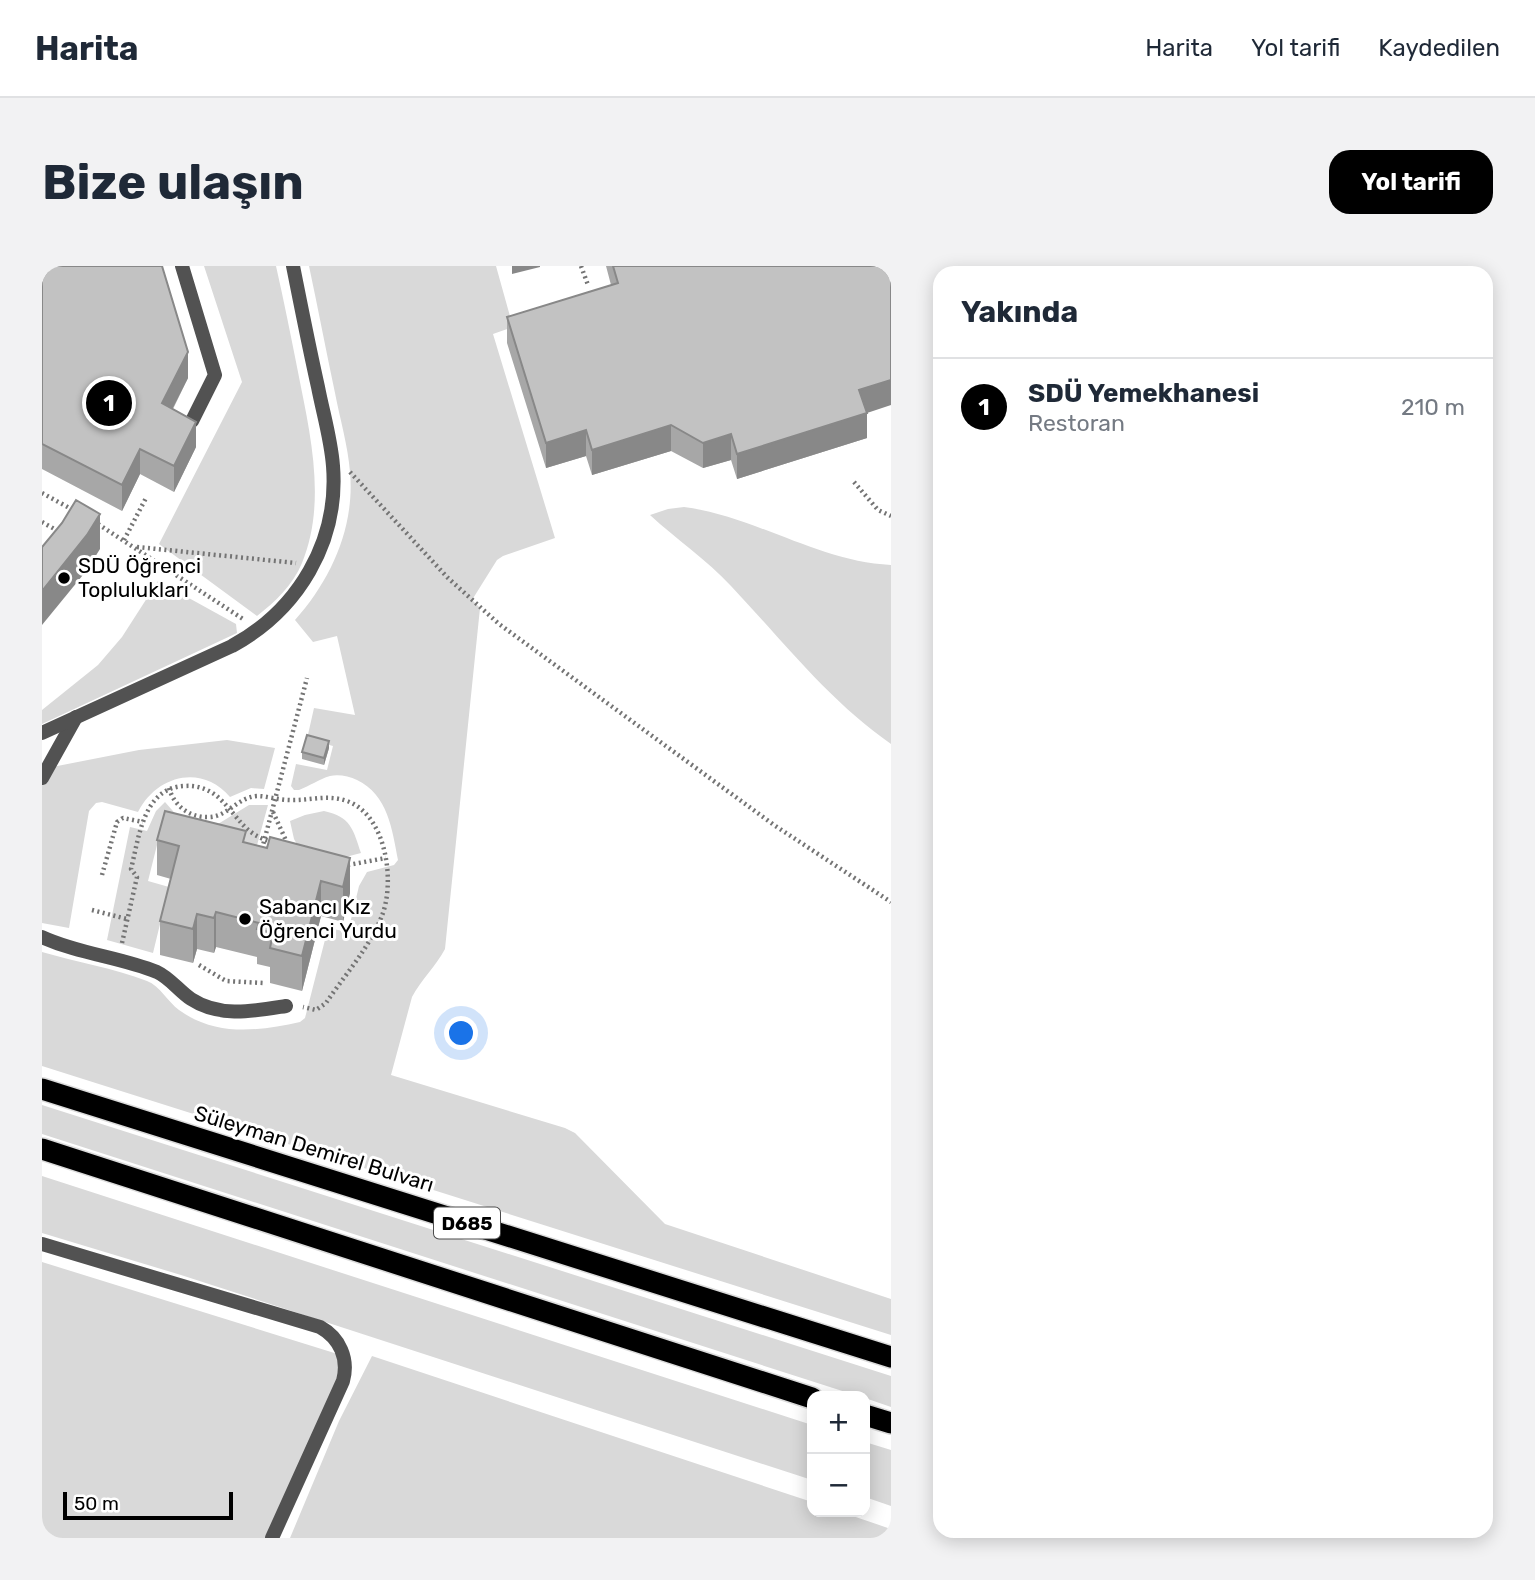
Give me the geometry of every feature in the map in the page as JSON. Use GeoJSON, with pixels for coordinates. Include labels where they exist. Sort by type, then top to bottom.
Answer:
{"type":"FeatureCollection","features":[{"type":"Feature","properties":{"kind":"highway","name":"Süleyman Demirel Bulvarı"},"geometry":{"type":"LineString","coordinates":[[42,1089],[891,1357]]}},
{"type":"Feature","properties":{"kind":"highway"},"geometry":{"type":"LineString","coordinates":[[42,1149],[807,1396]]}},
{"type":"Feature","properties":{"kind":"highway"},"geometry":{"type":"LineString","coordinates":[[870,1417],[891,1423]]}},
{"type":"Feature","properties":{"kind":"street"},"geometry":{"type":"LineString","coordinates":[[182,266],[215,375],[192,421]]}},
{"type":"Feature","properties":{"kind":"street"},"geometry":{"type":"LineString","coordinates":[[42,733],[232,646],[258,630],[295,595],[314,565],[327,532],[333,474],[293,266]]}},
{"type":"Feature","properties":{"kind":"street"},"geometry":{"type":"LineString","coordinates":[[42,778],[76,717]]}},
{"type":"Feature","properties":{"kind":"street"},"geometry":{"type":"LineString","coordinates":[[42,937],[56,944],[161,974],[190,998],[222,1011],[250,1012],[286,1006]]}},
{"type":"Feature","properties":{"kind":"street"},"geometry":{"type":"LineString","coordinates":[[42,1244],[320,1327],[335,1339],[345,1362],[343,1381],[272,1538]]}},
{"type":"Feature","properties":{"kind":"path"},"geometry":{"type":"LineString","coordinates":[[581,266],[588,285]]}},
{"type":"Feature","properties":{"kind":"path"},"geometry":{"type":"LineString","coordinates":[[330,451],[448,578],[499,624],[774,825],[891,902]]}},
{"type":"Feature","properties":{"kind":"path"},"geometry":{"type":"LineString","coordinates":[[349,462],[351,484]]}},
{"type":"Feature","properties":{"kind":"path"},"geometry":{"type":"LineString","coordinates":[[853,482],[878,510],[891,516]]}},
{"type":"Feature","properties":{"kind":"path"},"geometry":{"type":"LineString","coordinates":[[42,493],[85,517]]}},
{"type":"Feature","properties":{"kind":"path"},"geometry":{"type":"LineString","coordinates":[[124,540],[146,498]]}},
{"type":"Feature","properties":{"kind":"path"},"geometry":{"type":"LineString","coordinates":[[95,522],[258,630]]}},
{"type":"Feature","properties":{"kind":"path"},"geometry":{"type":"LineString","coordinates":[[42,523],[68,537]]}},
{"type":"Feature","properties":{"kind":"path"},"geometry":{"type":"LineString","coordinates":[[134,546],[314,565]]}},
{"type":"Feature","properties":{"kind":"path"},"geometry":{"type":"LineString","coordinates":[[261,852],[307,678]]}},
{"type":"Feature","properties":{"kind":"path"},"geometry":{"type":"LineString","coordinates":[[118,961],[137,877],[131,869],[143,822],[156,798],[169,788],[188,785],[212,792],[248,832],[289,846]]}},
{"type":"Feature","properties":{"kind":"path"},"geometry":{"type":"LineString","coordinates":[[169,788],[179,806],[193,814],[209,817],[248,798],[290,800],[326,797],[354,804],[362,810],[376,830],[386,858],[388,892],[382,918],[326,1003],[316,1010],[296,1005],[286,1006]]}},
{"type":"Feature","properties":{"kind":"path"},"geometry":{"type":"LineString","coordinates":[[273,811],[295,855]]}},
{"type":"Feature","properties":{"kind":"path"},"geometry":{"type":"LineString","coordinates":[[102,875],[117,822],[126,818],[143,822]]}},
{"type":"Feature","properties":{"kind":"path"},"geometry":{"type":"LineString","coordinates":[[337,867],[386,858]]}},
{"type":"Feature","properties":{"kind":"path"},"geometry":{"type":"LineString","coordinates":[[92,911],[127,919]]}},
{"type":"Feature","properties":{"kind":"path"},"geometry":{"type":"LineString","coordinates":[[199,965],[226,981],[263,983]]}},
{"type":"Feature","properties":{"kind":"shaded area"},"geometry":{"type":"Polygon","coordinates":[[[204,266],[276,266],[311,443],[314,516],[302,563],[289,586],[257,616],[159,544],[242,382],[204,266]]]}},
{"type":"Feature","properties":{"kind":"shaded area"},"geometry":{"type":"Polygon","coordinates":[[[309,266],[496,266],[513,327],[493,334],[555,538],[497,560],[472,600],[480,608],[445,949],[412,997],[391,1075],[575,1133],[665,1224],[891,1299],[891,1335],[42,1066],[42,952],[147,981],[179,1010],[208,1025],[238,1030],[300,1022],[305,1018],[328,928],[348,932],[359,886],[367,872],[394,865],[398,860],[387,814],[376,794],[367,786],[354,779],[336,775],[299,790],[294,790],[291,786],[296,764],[327,770],[333,746],[307,739],[314,708],[355,715],[337,636],[313,642],[295,620],[319,588],[338,552],[349,513],[351,493],[348,452],[309,266]]]}},
{"type":"Feature","properties":{"kind":"shaded area"},"geometry":{"type":"Polygon","coordinates":[[[684,507],[736,519],[838,556],[891,565],[891,744],[847,709],[722,576],[650,515],[684,507]]]}},
{"type":"Feature","properties":{"kind":"shaded area"},"geometry":{"type":"Polygon","coordinates":[[[158,581],[236,624],[237,633],[42,724],[42,710],[98,665],[122,637],[158,581]]]}},
{"type":"Feature","properties":{"kind":"shaded area"},"geometry":{"type":"Polygon","coordinates":[[[227,740],[275,748],[264,789],[251,788],[230,797],[206,780],[181,778],[156,789],[138,812],[102,802],[96,803],[89,811],[69,928],[42,923],[42,769],[139,750],[227,740]]]}},
{"type":"Feature","properties":{"kind":"shaded area"},"geometry":{"type":"Polygon","coordinates":[[[165,802],[179,818],[210,826],[249,805],[268,805],[253,860],[159,837],[148,881],[169,887],[153,953],[107,940],[130,827],[147,831],[156,811],[165,802]]]}},
{"type":"Feature","properties":{"kind":"shaded area"},"geometry":{"type":"Polygon","coordinates":[[[324,811],[340,817],[350,825],[361,853],[334,860],[299,848],[290,821],[324,811]]]}},
{"type":"Feature","properties":{"kind":"shaded area"},"geometry":{"type":"Polygon","coordinates":[[[42,1105],[891,1376],[891,1407],[870,1400],[870,1391],[842,1391],[42,1134],[42,1105]]]}},
{"type":"Feature","properties":{"kind":"shaded area"},"geometry":{"type":"Polygon","coordinates":[[[42,1176],[807,1423],[807,1478],[181,1275],[42,1233],[42,1176]]]}},
{"type":"Feature","properties":{"kind":"shaded area"},"geometry":{"type":"Polygon","coordinates":[[[42,1262],[344,1356],[345,1362],[272,1538],[42,1538],[42,1262]]]}},
{"type":"Feature","properties":{"kind":"shaded area"},"geometry":{"type":"Polygon","coordinates":[[[372,1356],[807,1500],[807,1517],[856,1517],[891,1529],[891,1538],[290,1538],[339,1421],[372,1356]]]}},
{"type":"Feature","properties":{"kind":"shaded area"},"geometry":{"type":"Polygon","coordinates":[[[870,1444],[891,1450],[891,1506],[870,1499],[870,1444]]]}},
{"type":"Feature","properties":{"kind":"building"},"geometry":{"type":"Polygon","coordinates":[[[42,266],[162,266],[188,352],[162,403],[196,422],[174,466],[140,449],[122,485],[42,444],[42,266]]]}},
{"type":"Feature","properties":{"kind":"building"},"geometry":{"type":"Polygon","coordinates":[[[613,266],[891,266],[891,380],[859,390],[867,413],[737,454],[731,434],[703,443],[671,425],[592,450],[586,430],[546,443],[507,317],[618,283],[613,266]]]}},
{"type":"Feature","properties":{"kind":"building"},"geometry":{"type":"Polygon","coordinates":[[[76,500],[100,514],[87,535],[42,591],[42,547],[62,523],[76,500]]]}},
{"type":"Feature","properties":{"kind":"building"},"geometry":{"type":"Polygon","coordinates":[[[307,735],[329,741],[324,758],[302,752],[307,735]]]}},
{"type":"Feature","properties":{"kind":"building"},"geometry":{"type":"Polygon","coordinates":[[[165,811],[246,831],[243,842],[267,848],[270,837],[350,858],[343,887],[321,881],[302,956],[270,948],[273,933],[257,929],[259,923],[216,912],[214,918],[197,914],[193,929],[160,921],[179,846],[157,840],[165,811]]]}},
{"type":"Feature","properties":{"kind":"place","name":"SDÜ Yemekhanesi"},"geometry":{"type":"Point","coordinates":[109,403]}},
{"type":"Feature","properties":{"kind":"place","name":"SDÜ Öğrenci Toplulukları"},"geometry":{"type":"Point","coordinates":[64,578]}},
{"type":"Feature","properties":{"kind":"place","name":"Sabancı Kız Öğrenci Yurdu"},"geometry":{"type":"Point","coordinates":[245,919]}}]}
